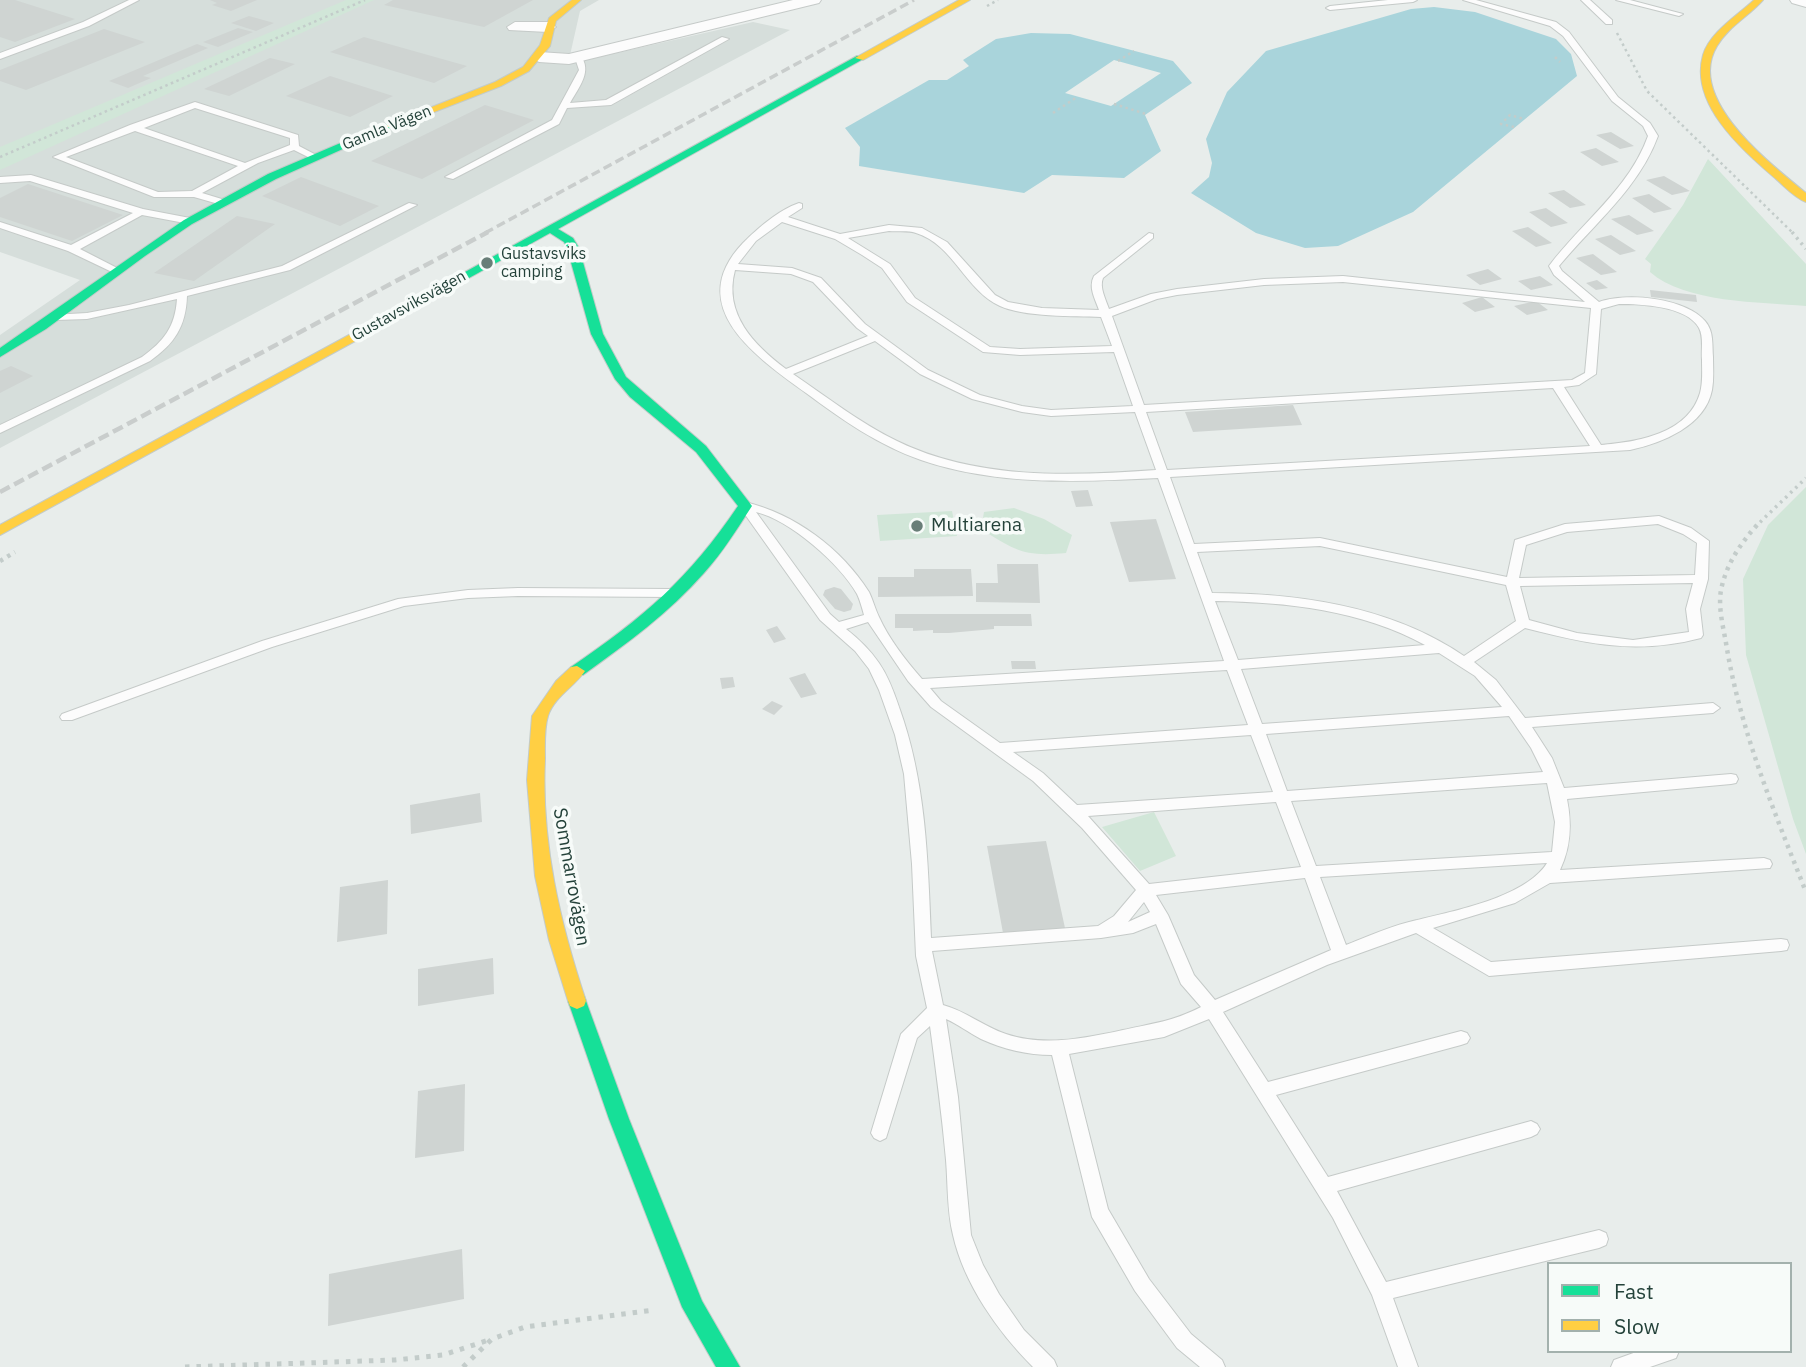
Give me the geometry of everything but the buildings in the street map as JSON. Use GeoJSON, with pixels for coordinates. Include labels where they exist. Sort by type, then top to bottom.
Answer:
{"type":"FeatureCollection","features":[{"type":"Feature","properties":{"kind":"street"},"geometry":{"type":"LineString","coordinates":[[577,0],[558,11],[548,27],[545,45],[539,57],[577,57],[813,0]]}},
{"type":"Feature","properties":{"kind":"street","name":"Gustavsviksvägen"},"geometry":{"type":"LineString","coordinates":[[0,531],[252,395],[549,228],[966,0]]}},
{"type":"Feature","properties":{"kind":"street"},"geometry":{"type":"LineString","coordinates":[[1759,0],[1709,53],[1706,63],[1708,86],[1718,112],[1729,126],[1806,199]]}},
{"type":"Feature","properties":{"kind":"street"},"geometry":{"type":"LineString","coordinates":[[1798,0],[1806,2]]}},
{"type":"Feature","properties":{"kind":"street"},"geometry":{"type":"LineString","coordinates":[[515,27],[548,27]]}},
{"type":"Feature","properties":{"kind":"street","name":"Gamla Vägen"},"geometry":{"type":"LineString","coordinates":[[0,353],[55,317],[116,270],[222,202],[315,157],[506,80],[539,57]]}},
{"type":"Feature","properties":{"kind":"street"},"geometry":{"type":"LineString","coordinates":[[549,228],[569,240],[573,248],[602,347],[612,366],[636,394],[705,453],[745,506]]}},
{"type":"Feature","properties":{"kind":"street","name":"Sommarrovägen"},"geometry":{"type":"LineString","coordinates":[[729,1367],[693,1307],[619,1119],[566,970],[545,877],[536,804],[536,762],[540,716],[566,679],[626,638],[676,593],[714,552],[745,506]]}},
{"type":"Feature","properties":{"kind":"lane"},"geometry":{"type":"LineString","coordinates":[[0,56],[86,24],[135,0]]}},
{"type":"Feature","properties":{"kind":"lane"},"geometry":{"type":"LineString","coordinates":[[1330,8],[1413,0]]}},
{"type":"Feature","properties":{"kind":"lane"},"geometry":{"type":"LineString","coordinates":[[1467,0],[1553,24],[1566,34],[1615,99],[1647,125],[1653,136],[1649,153],[1633,176],[1554,266],[1558,273],[1597,306]]}},
{"type":"Feature","properties":{"kind":"lane"},"geometry":{"type":"LineString","coordinates":[[1585,0],[1609,22]]}},
{"type":"Feature","properties":{"kind":"lane"},"geometry":{"type":"LineString","coordinates":[[1620,0],[1679,14]]}},
{"type":"Feature","properties":{"kind":"lane"},"geometry":{"type":"LineString","coordinates":[[564,106],[608,103],[725,39]]}},
{"type":"Feature","properties":{"kind":"lane"},"geometry":{"type":"LineString","coordinates":[[450,177],[556,122],[583,70],[577,57]]}},
{"type":"Feature","properties":{"kind":"lane"},"geometry":{"type":"LineString","coordinates":[[222,202],[194,194],[157,195],[58,157],[195,105],[295,137],[294,147]]}},
{"type":"Feature","properties":{"kind":"lane"},"geometry":{"type":"LineString","coordinates":[[133,127],[246,166]]}},
{"type":"Feature","properties":{"kind":"lane"},"geometry":{"type":"LineString","coordinates":[[194,194],[246,166],[294,147],[315,157]]}},
{"type":"Feature","properties":{"kind":"lane"},"geometry":{"type":"LineString","coordinates":[[0,180],[31,178],[141,212],[190,221]]}},
{"type":"Feature","properties":{"kind":"lane"},"geometry":{"type":"LineString","coordinates":[[55,317],[87,316],[286,268],[412,205]]}},
{"type":"Feature","properties":{"kind":"lane"},"geometry":{"type":"LineString","coordinates":[[799,206],[751,241],[738,254],[731,267],[726,281],[725,297],[738,329],[785,373],[859,425],[924,457],[1009,476],[1051,479],[1163,475],[1630,446],[1660,440],[1675,430],[1698,408],[1705,397],[1708,384],[1706,333],[1698,318],[1683,311],[1637,300],[1620,299],[1597,306],[1343,279],[1264,282],[1177,292],[1155,296],[1106,314],[1042,312],[1005,305],[991,297],[943,244],[918,230],[889,228],[839,237]]}},
{"type":"Feature","properties":{"kind":"lane"},"geometry":{"type":"LineString","coordinates":[[72,249],[141,212]]}},
{"type":"Feature","properties":{"kind":"lane"},"geometry":{"type":"LineString","coordinates":[[780,218],[839,237],[886,266],[911,300],[986,350],[1020,352],[1118,349]]}},
{"type":"Feature","properties":{"kind":"lane"},"geometry":{"type":"LineString","coordinates":[[0,225],[72,249],[116,270]]}},
{"type":"Feature","properties":{"kind":"lane"},"geometry":{"type":"LineString","coordinates":[[1149,236],[1099,276],[1096,282],[1097,290],[1207,597],[1341,954]]}},
{"type":"Feature","properties":{"kind":"lane"},"geometry":{"type":"LineString","coordinates":[[731,267],[782,269],[817,280],[875,337],[932,376],[997,404],[1051,413],[1575,383],[1590,374],[1597,306]]}},
{"type":"Feature","properties":{"kind":"lane"},"geometry":{"type":"LineString","coordinates":[[0,429],[146,359],[162,348],[174,334],[182,316],[182,295]]}},
{"type":"Feature","properties":{"kind":"lane"},"geometry":{"type":"LineString","coordinates":[[785,373],[875,337]]}},
{"type":"Feature","properties":{"kind":"lane"},"geometry":{"type":"LineString","coordinates":[[1557,385],[1598,449]]}},
{"type":"Feature","properties":{"kind":"lane"},"geometry":{"type":"LineString","coordinates":[[745,506],[766,511],[794,525],[821,547],[849,574],[864,595],[872,617],[918,684],[955,719],[1038,777],[1075,811],[1145,890],[1160,915],[1187,979],[1212,1009],[1324,1186],[1381,1292],[1408,1367]]}},
{"type":"Feature","properties":{"kind":"lane"},"geometry":{"type":"LineString","coordinates":[[745,506],[836,627],[860,648],[875,667],[902,735],[911,774],[920,863],[924,945],[948,1097],[962,1235],[975,1269],[992,1300],[1017,1337],[1047,1367]]}},
{"type":"Feature","properties":{"kind":"lane"},"geometry":{"type":"LineString","coordinates":[[1464,663],[1523,623],[1577,636],[1633,644],[1696,635],[1693,609],[1701,579],[1703,541],[1687,531],[1659,520],[1565,528],[1520,543],[1513,582],[1523,623]]}},
{"type":"Feature","properties":{"kind":"lane"},"geometry":{"type":"LineString","coordinates":[[1190,548],[1320,542],[1513,582],[1701,579]]}},
{"type":"Feature","properties":{"kind":"lane"},"geometry":{"type":"LineString","coordinates":[[67,717],[267,644],[403,602],[468,594],[517,592],[676,593]]}},
{"type":"Feature","properties":{"kind":"lane"},"geometry":{"type":"LineString","coordinates":[[936,1010],[957,1014],[978,1029],[1004,1041],[1031,1047],[1059,1048],[1171,1028],[1341,954],[1417,926],[1479,909],[1513,896],[1535,886],[1551,872],[1558,857],[1562,830],[1559,794],[1542,753],[1517,717],[1482,675],[1443,648],[1404,629],[1338,608],[1281,599],[1207,597]]}},
{"type":"Feature","properties":{"kind":"lane"},"geometry":{"type":"LineString","coordinates":[[836,627],[872,617]]}},
{"type":"Feature","properties":{"kind":"lane"},"geometry":{"type":"LineString","coordinates":[[918,684],[1234,665],[1443,648]]}},
{"type":"Feature","properties":{"kind":"lane"},"geometry":{"type":"LineString","coordinates":[[999,748],[1257,728],[1713,708]]}},
{"type":"Feature","properties":{"kind":"lane"},"geometry":{"type":"LineString","coordinates":[[1075,811],[1553,778]]}},
{"type":"Feature","properties":{"kind":"lane"},"geometry":{"type":"LineString","coordinates":[[1559,794],[1731,779]]}},
{"type":"Feature","properties":{"kind":"lane"},"geometry":{"type":"LineString","coordinates":[[1101,932],[1120,920],[1145,890],[1309,872],[1558,857]]}},
{"type":"Feature","properties":{"kind":"lane"},"geometry":{"type":"LineString","coordinates":[[1545,877],[1764,864]]}},
{"type":"Feature","properties":{"kind":"lane"},"geometry":{"type":"LineString","coordinates":[[924,945],[1101,932],[1133,927],[1160,915]]}},
{"type":"Feature","properties":{"kind":"lane"},"geometry":{"type":"LineString","coordinates":[[1417,926],[1489,969],[1781,945]]}},
{"type":"Feature","properties":{"kind":"lane"},"geometry":{"type":"LineString","coordinates":[[880,1133],[910,1034],[936,1010]]}},
{"type":"Feature","properties":{"kind":"lane"},"geometry":{"type":"LineString","coordinates":[[1263,1091],[1461,1038]]}},
{"type":"Feature","properties":{"kind":"lane"},"geometry":{"type":"LineString","coordinates":[[1059,1048],[1098,1211],[1149,1294],[1184,1341],[1215,1367]]}},
{"type":"Feature","properties":{"kind":"lane"},"geometry":{"type":"LineString","coordinates":[[1324,1186],[1531,1129]]}},
{"type":"Feature","properties":{"kind":"lane"},"geometry":{"type":"LineString","coordinates":[[1381,1292],[1599,1240]]}},
{"type":"Feature","properties":{"kind":"lane"},"geometry":{"type":"LineString","coordinates":[[1621,1367],[1663,1353]]}},
{"type":"Feature","properties":{"kind":"path"},"geometry":{"type":"LineString","coordinates":[[0,157],[365,0]]}},
{"type":"Feature","properties":{"kind":"path"},"geometry":{"type":"LineString","coordinates":[[1609,22],[1647,91],[1792,232],[1806,249]]}},
{"type":"Feature","properties":{"kind":"path"},"geometry":{"type":"LineString","coordinates":[[1118,61],[1134,51]]}},
{"type":"Feature","properties":{"kind":"path"},"geometry":{"type":"LineString","coordinates":[[1555,57],[1560,62]]}},
{"type":"Feature","properties":{"kind":"path"},"geometry":{"type":"LineString","coordinates":[[1053,113],[1077,97]]}},
{"type":"Feature","properties":{"kind":"path"},"geometry":{"type":"LineString","coordinates":[[1114,104],[1146,114]]}},
{"type":"Feature","properties":{"kind":"path"},"geometry":{"type":"LineString","coordinates":[[1514,127],[1501,124],[1510,116],[1524,119]]}},
{"type":"Feature","properties":{"kind":"path"},"geometry":{"type":"LineString","coordinates":[[1806,478],[1750,530],[1738,549],[1721,591],[1726,646],[1737,696],[1767,791],[1806,892]]}},
{"type":"Feature","properties":{"kind":"path"},"geometry":{"type":"LineString","coordinates":[[185,1367],[395,1360],[443,1355],[525,1327],[693,1307]]}},
{"type":"Feature","properties":{"kind":"path"},"geometry":{"type":"LineString","coordinates":[[463,1367],[492,1339]]}},
{"type":"Feature","properties":{"kind":"shaded area"},"geometry":{"type":"Polygon","coordinates":[[[0,0],[599,0],[580,11],[568,64],[753,22],[790,30],[0,448],[0,335],[80,280],[0,252],[0,0]]]}},
{"type":"Feature","properties":{"kind":"green space"},"geometry":{"type":"Polygon","coordinates":[[[346,0],[374,0],[0,170],[0,147],[346,0]]]}},
{"type":"Feature","properties":{"kind":"green space"},"geometry":{"type":"Polygon","coordinates":[[[1708,159],[1806,264],[1806,306],[1746,302],[1703,295],[1683,290],[1650,272],[1651,264],[1645,259],[1683,205],[1708,159]]]}},
{"type":"Feature","properties":{"kind":"green space"},"geometry":{"type":"Polygon","coordinates":[[[1806,487],[1806,854],[1793,819],[1746,655],[1743,579],[1768,525],[1806,487]]]}},
{"type":"Feature","properties":{"kind":"green space"},"geometry":{"type":"Polygon","coordinates":[[[1014,508],[1044,519],[1072,535],[1066,553],[1040,554],[1021,551],[981,529],[984,512],[1014,508]]]}},
{"type":"Feature","properties":{"kind":"green space","name":"Multiarena"},"geometry":{"type":"Polygon","coordinates":[[[952,511],[957,536],[880,541],[877,515],[952,511]]]}},
{"type":"Feature","properties":{"kind":"green space"},"geometry":{"type":"Polygon","coordinates":[[[1154,812],[1176,856],[1140,871],[1102,827],[1154,812]]]}},
{"type":"Feature","properties":{"kind":"water"},"geometry":{"type":"Polygon","coordinates":[[[1434,7],[1475,12],[1556,39],[1571,54],[1577,76],[1413,212],[1338,246],[1305,248],[1256,233],[1191,193],[1209,177],[1212,163],[1206,139],[1227,92],[1266,51],[1411,9],[1434,7]]]}},
{"type":"Feature","properties":{"kind":"water"},"geometry":{"type":"Polygon","coordinates":[[[1031,33],[1070,34],[1173,61],[1192,83],[1145,115],[1161,151],[1124,178],[1052,175],[1024,193],[859,166],[860,147],[845,128],[929,80],[947,80],[969,66],[963,60],[996,39],[1031,33]],[[1114,60],[1065,93],[1111,106],[1161,73],[1114,60]]]}},
{"type":"Feature","properties":{"kind":"railway"},"geometry":{"type":"LineString","coordinates":[[485,233],[914,0]]}},
{"type":"Feature","properties":{"kind":"railway"},"geometry":{"type":"LineString","coordinates":[[0,492],[488,232]]}},
{"type":"Feature","properties":{"kind":"traffic: fast"},"geometry":{"type":"LineString","coordinates":[[384,320],[860,58]]}},
{"type":"Feature","properties":{"kind":"traffic: fast"},"geometry":{"type":"LineString","coordinates":[[0,353],[161,239],[215,206],[272,176],[389,126]]}},
{"type":"Feature","properties":{"kind":"traffic: fast"},"geometry":{"type":"LineString","coordinates":[[549,228],[569,240],[573,248],[597,334],[621,379],[701,449],[745,506],[715,551],[685,585],[633,631],[577,671]]}},
{"type":"Feature","properties":{"kind":"traffic: fast"},"geometry":{"type":"LineString","coordinates":[[577,1001],[619,1119],[693,1307],[729,1367]]}},
{"type":"Feature","properties":{"kind":"traffic: slow"},"geometry":{"type":"LineString","coordinates":[[389,126],[498,84],[526,69],[545,46],[552,20],[577,0]]}},
{"type":"Feature","properties":{"kind":"traffic: slow"},"geometry":{"type":"LineString","coordinates":[[860,58],[966,0]]}},
{"type":"Feature","properties":{"kind":"traffic: slow"},"geometry":{"type":"LineString","coordinates":[[1759,0],[1717,39],[1708,55],[1705,75],[1711,96],[1737,136],[1806,199]]}},
{"type":"Feature","properties":{"kind":"traffic: slow"},"geometry":{"type":"LineString","coordinates":[[0,531],[384,320]]}},
{"type":"Feature","properties":{"kind":"traffic: slow"},"geometry":{"type":"LineString","coordinates":[[577,671],[556,691],[540,716],[536,812],[550,909],[577,1001]]}},
{"type":"Feature","properties":{"kind":"place","name":"Gustavsviks camping"},"geometry":{"type":"Point","coordinates":[487,263]}},
{"type":"Feature","properties":{"kind":"place","name":"Multiarena"},"geometry":{"type":"Point","coordinates":[917,526]}}]}
